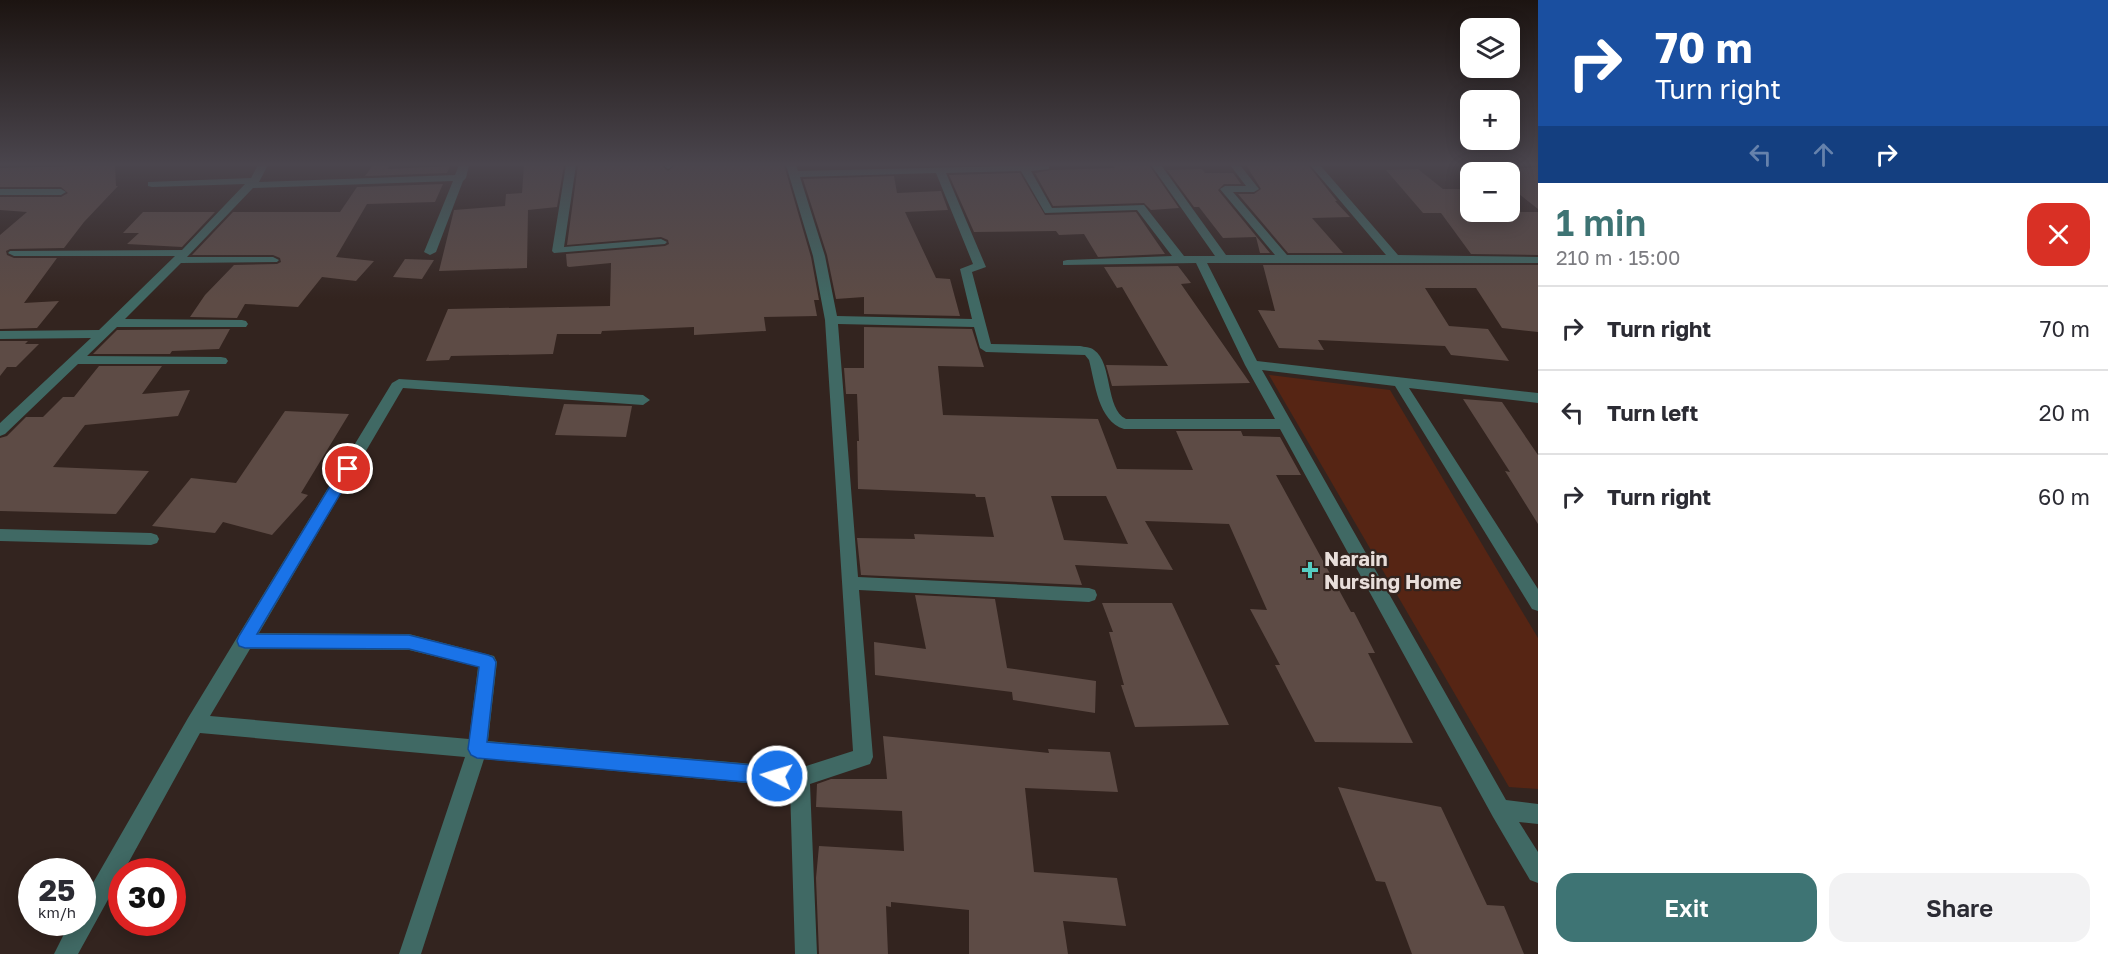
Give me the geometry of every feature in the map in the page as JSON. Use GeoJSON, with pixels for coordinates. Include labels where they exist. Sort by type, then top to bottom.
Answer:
{"type":"FeatureCollection","features":[{"type":"Feature","properties":{"kind":"street"},"geometry":{"type":"LineString","coordinates":[[0,430],[103,334],[228,210]]}},
{"type":"Feature","properties":{"kind":"street"},"geometry":{"type":"LineString","coordinates":[[430,252],[448,210]]}},
{"type":"Feature","properties":{"kind":"street"},"geometry":{"type":"LineString","coordinates":[[564,210],[558,250],[661,242]]}},
{"type":"Feature","properties":{"kind":"street"},"geometry":{"type":"LineString","coordinates":[[195,724],[800,778],[863,757],[831,320],[819,256],[804,210]]}},
{"type":"Feature","properties":{"kind":"street"},"geometry":{"type":"LineString","coordinates":[[956,210],[980,267],[966,269],[986,348],[1080,350],[1092,354],[1111,412],[1116,420],[1124,424],[1285,424]]}},
{"type":"Feature","properties":{"kind":"street"},"geometry":{"type":"LineString","coordinates":[[1048,210],[1083,210]]}},
{"type":"Feature","properties":{"kind":"street"},"geometry":{"type":"LineString","coordinates":[[1142,210],[1180,259]]}},
{"type":"Feature","properties":{"kind":"street"},"geometry":{"type":"LineString","coordinates":[[1188,210],[1224,261]]}},
{"type":"Feature","properties":{"kind":"street"},"geometry":{"type":"LineString","coordinates":[[1243,210],[1284,260]]}},
{"type":"Feature","properties":{"kind":"street"},"geometry":{"type":"LineString","coordinates":[[1353,210],[1394,257]]}},
{"type":"Feature","properties":{"kind":"street"},"geometry":{"type":"LineString","coordinates":[[14,253],[273,260]]}},
{"type":"Feature","properties":{"kind":"street"},"geometry":{"type":"LineString","coordinates":[[1067,263],[1180,259],[1224,261],[1394,257],[1538,260]]}},
{"type":"Feature","properties":{"kind":"street"},"geometry":{"type":"LineString","coordinates":[[1200,260],[1252,365],[1500,810],[1538,872]]}},
{"type":"Feature","properties":{"kind":"street"},"geometry":{"type":"LineString","coordinates":[[831,320],[979,323]]}},
{"type":"Feature","properties":{"kind":"street"},"geometry":{"type":"LineString","coordinates":[[114,323],[242,324]]}},
{"type":"Feature","properties":{"kind":"street"},"geometry":{"type":"LineString","coordinates":[[0,335],[103,334]]}},
{"type":"Feature","properties":{"kind":"street"},"geometry":{"type":"LineString","coordinates":[[75,360],[222,361]]}},
{"type":"Feature","properties":{"kind":"street"},"geometry":{"type":"LineString","coordinates":[[1252,365],[1538,398]]}},
{"type":"Feature","properties":{"kind":"street"},"geometry":{"type":"LineString","coordinates":[[1399,382],[1538,604]]}},
{"type":"Feature","properties":{"kind":"street"},"geometry":{"type":"LineString","coordinates":[[65,954],[195,724],[399,383],[643,400]]}},
{"type":"Feature","properties":{"kind":"street"},"geometry":{"type":"LineString","coordinates":[[0,535],[151,539]]}},
{"type":"Feature","properties":{"kind":"street"},"geometry":{"type":"LineString","coordinates":[[850,584],[1089,595]]}},
{"type":"Feature","properties":{"kind":"street"},"geometry":{"type":"LineString","coordinates":[[245,641],[409,642],[488,662],[477,749],[410,954]]}},
{"type":"Feature","properties":{"kind":"street"},"geometry":{"type":"LineString","coordinates":[[800,778],[806,954]]}},
{"type":"Feature","properties":{"kind":"street"},"geometry":{"type":"LineString","coordinates":[[1500,810],[1538,814]]}},
{"type":"Feature","properties":{"kind":"shaded area"},"geometry":{"type":"Polygon","coordinates":[[[1269,375],[1390,390],[1538,638],[1538,789],[1509,787],[1269,375]]]}},
{"type":"Feature","properties":{"kind":"building"},"geometry":{"type":"Polygon","coordinates":[[[0,210],[96,210],[64,248],[6,251],[7,255],[14,258],[57,258],[24,303],[59,301],[37,328],[0,329],[0,235],[27,212],[0,210]]]}},
{"type":"Feature","properties":{"kind":"building"},"geometry":{"type":"Polygon","coordinates":[[[342,210],[364,210],[336,257],[374,261],[356,281],[322,277],[298,307],[245,304],[237,318],[190,317],[205,295],[234,265],[281,262],[280,258],[273,255],[192,255],[233,212],[340,212],[342,210]]]}},
{"type":"Feature","properties":{"kind":"building"},"geometry":{"type":"Polygon","coordinates":[[[454,210],[533,210],[528,210],[527,268],[439,271],[454,210]]]}},
{"type":"Feature","properties":{"kind":"building"},"geometry":{"type":"Polygon","coordinates":[[[572,210],[797,210],[811,257],[819,300],[814,300],[817,316],[764,317],[766,331],[694,335],[694,327],[602,331],[601,334],[557,334],[553,354],[451,356],[449,360],[426,361],[448,309],[610,306],[611,263],[569,267],[566,254],[669,244],[668,240],[661,237],[567,245],[572,210]]]}},
{"type":"Feature","properties":{"kind":"building"},"geometry":{"type":"Polygon","coordinates":[[[813,210],[948,210],[905,212],[936,278],[950,279],[960,316],[864,314],[864,297],[836,299],[827,255],[813,210]]]}},
{"type":"Feature","properties":{"kind":"building"},"geometry":{"type":"Polygon","coordinates":[[[964,210],[1042,210],[1045,215],[1136,212],[1165,254],[1098,257],[1084,234],[1059,235],[1056,231],[974,232],[964,210]]]}},
{"type":"Feature","properties":{"kind":"building"},"geometry":{"type":"Polygon","coordinates":[[[1201,210],[1234,210],[1270,253],[1260,253],[1256,237],[1223,238],[1201,210]]]}},
{"type":"Feature","properties":{"kind":"building"},"geometry":{"type":"Polygon","coordinates":[[[1251,210],[1343,210],[1350,217],[1312,218],[1343,253],[1288,253],[1251,210]]]}},
{"type":"Feature","properties":{"kind":"building"},"geometry":{"type":"Polygon","coordinates":[[[1420,210],[1460,210],[1460,222],[1520,222],[1520,212],[1538,212],[1538,255],[1471,254],[1441,213],[1423,213],[1420,210]]]}},
{"type":"Feature","properties":{"kind":"building"},"geometry":{"type":"Polygon","coordinates":[[[143,212],[215,212],[182,247],[127,244],[139,233],[123,233],[143,212]]]}},
{"type":"Feature","properties":{"kind":"building"},"geometry":{"type":"Polygon","coordinates":[[[405,259],[434,260],[422,279],[393,277],[405,259]]]}},
{"type":"Feature","properties":{"kind":"building"},"geometry":{"type":"Polygon","coordinates":[[[1263,265],[1538,265],[1538,332],[1502,328],[1476,288],[1425,288],[1449,326],[1488,329],[1509,361],[1451,355],[1445,346],[1318,340],[1324,350],[1279,348],[1258,310],[1275,311],[1263,265]]]}},
{"type":"Feature","properties":{"kind":"building"},"geometry":{"type":"Polygon","coordinates":[[[1178,266],[1191,283],[1181,284],[1250,383],[1112,386],[1106,365],[1168,366],[1122,287],[1117,288],[1104,267],[1178,266]]]}},
{"type":"Feature","properties":{"kind":"building"},"geometry":{"type":"Polygon","coordinates":[[[864,327],[972,329],[984,367],[938,366],[943,415],[1098,419],[1117,469],[1193,470],[1176,431],[1241,431],[1243,436],[1280,437],[1301,475],[1276,475],[1375,653],[1368,653],[1413,743],[1315,742],[1275,665],[1280,665],[1250,609],[1267,610],[1229,524],[1145,521],[1173,570],[1075,565],[1082,585],[861,575],[857,538],[915,539],[914,534],[994,537],[985,497],[976,497],[975,494],[858,489],[857,394],[846,394],[844,368],[864,368],[864,327]],[[1051,496],[1064,540],[1128,544],[1106,496],[1051,496]]]}},
{"type":"Feature","properties":{"kind":"building"},"geometry":{"type":"Polygon","coordinates":[[[230,329],[219,349],[172,351],[170,354],[93,354],[117,330],[230,329]]]}},
{"type":"Feature","properties":{"kind":"building"},"geometry":{"type":"Polygon","coordinates":[[[0,341],[28,341],[25,344],[39,344],[16,367],[7,367],[0,376],[0,341]]]}},
{"type":"Feature","properties":{"kind":"building"},"geometry":{"type":"Polygon","coordinates":[[[99,366],[162,366],[142,394],[190,390],[178,416],[85,425],[53,467],[149,471],[116,514],[0,511],[0,438],[7,436],[26,417],[43,417],[63,397],[74,397],[99,366]]]}},
{"type":"Feature","properties":{"kind":"building"},"geometry":{"type":"Polygon","coordinates":[[[1463,399],[1502,402],[1538,455],[1538,524],[1505,471],[1510,472],[1463,399]]]}},
{"type":"Feature","properties":{"kind":"building"},"geometry":{"type":"Polygon","coordinates":[[[564,404],[632,406],[626,437],[555,435],[564,404]]]}},
{"type":"Feature","properties":{"kind":"building"},"geometry":{"type":"Polygon","coordinates":[[[285,411],[349,414],[301,493],[308,495],[272,535],[223,522],[215,533],[152,526],[191,478],[236,483],[285,411]]]}},
{"type":"Feature","properties":{"kind":"building"},"geometry":{"type":"Polygon","coordinates":[[[915,595],[995,599],[1007,668],[1096,681],[1095,713],[1013,700],[1012,692],[875,675],[874,642],[926,649],[915,595]]]}},
{"type":"Feature","properties":{"kind":"building"},"geometry":{"type":"Polygon","coordinates":[[[1102,603],[1172,603],[1229,725],[1135,727],[1121,685],[1124,685],[1109,632],[1113,632],[1102,603]]]}},
{"type":"Feature","properties":{"kind":"building"},"geometry":{"type":"Polygon","coordinates":[[[883,736],[1049,753],[1048,749],[1110,752],[1118,792],[1025,788],[1034,872],[1117,878],[1126,926],[1063,921],[1068,954],[969,954],[969,910],[891,902],[891,907],[886,906],[888,954],[819,954],[816,878],[819,846],[904,851],[902,811],[816,807],[817,784],[831,779],[887,779],[883,736]]]}},
{"type":"Feature","properties":{"kind":"building"},"geometry":{"type":"Polygon","coordinates":[[[1338,787],[1441,807],[1487,905],[1504,906],[1524,954],[1412,954],[1385,882],[1376,881],[1338,787]]]}},
{"type":"Feature","properties":{"kind":"place","name":"Narain Nursing Home"},"geometry":{"type":"Point","coordinates":[1310,570]}},
{"type":"Feature","properties":{"kind":"route"},"geometry":{"type":"LineString","coordinates":[[348,469],[245,641],[409,642],[488,662],[477,749],[777,776]]}}]}
